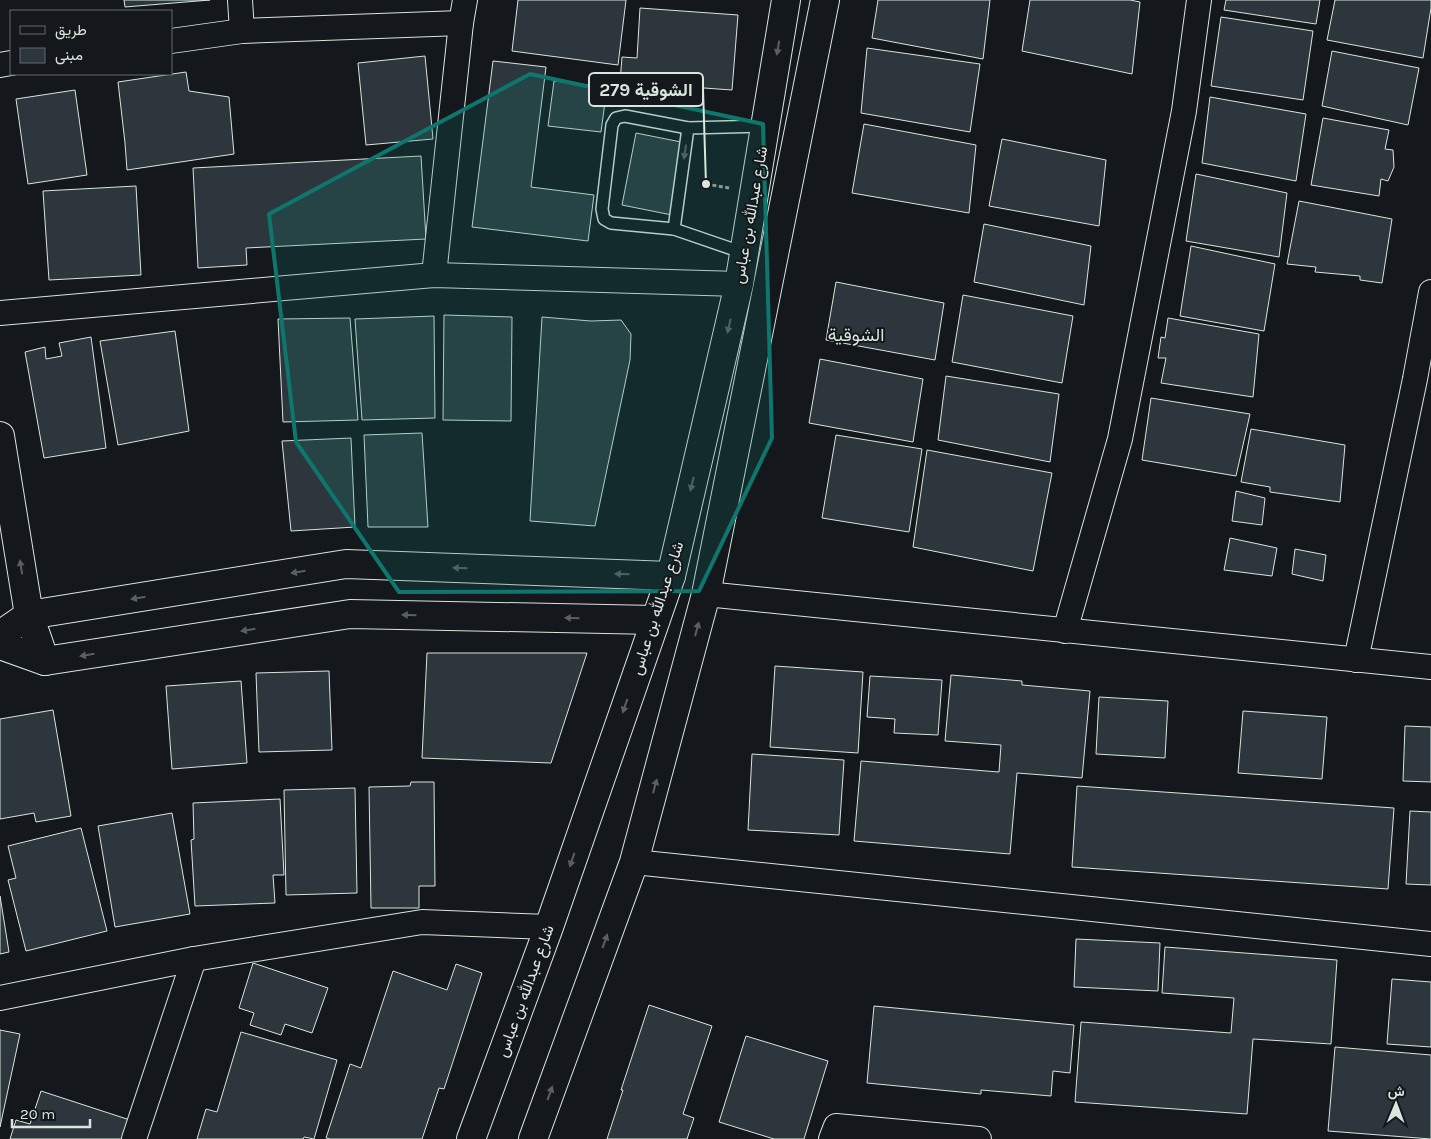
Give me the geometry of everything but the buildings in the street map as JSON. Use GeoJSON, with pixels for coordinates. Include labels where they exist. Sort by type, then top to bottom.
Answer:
{"type":"FeatureCollection","features":[{"type":"Feature","properties":{"kind":"main road","name":"شارع عبدالله بن عباس"},"geometry":{"type":"LineString","coordinates":[[471,1139],[549,927],[671,576],[739,284],[786,0]]}},
{"type":"Feature","properties":{"kind":"main road","name":"شارع عبدالله بن عباس"},"geometry":{"type":"LineString","coordinates":[[533,1139],[634,862],[706,594],[825,0]]}},
{"type":"Feature","properties":{"kind":"main road"},"geometry":{"type":"LineString","coordinates":[[0,436],[29,615],[45,661]]}},
{"type":"Feature","properties":{"kind":"main road"},"geometry":{"type":"LineString","coordinates":[[0,635],[29,615],[346,564],[671,576]]}},
{"type":"Feature","properties":{"kind":"main road"},"geometry":{"type":"LineString","coordinates":[[0,645],[45,661],[350,614],[656,620]]}},
{"type":"Feature","properties":{"kind":"street"},"geometry":{"type":"LineString","coordinates":[[240,0],[242,31]]}},
{"type":"Feature","properties":{"kind":"street"},"geometry":{"type":"LineString","coordinates":[[434,275],[465,0]]}},
{"type":"Feature","properties":{"kind":"street"},"geometry":{"type":"LineString","coordinates":[[1065,630],[1120,439],[1184,110],[1199,0]]}},
{"type":"Feature","properties":{"kind":"street"},"geometry":{"type":"LineString","coordinates":[[172,41],[242,31],[461,23]]}},
{"type":"Feature","properties":{"kind":"street"},"geometry":{"type":"LineString","coordinates":[[0,313],[434,275],[739,284]]}},
{"type":"Feature","properties":{"kind":"street"},"geometry":{"type":"LineString","coordinates":[[1356,660],[1423,380],[1431,292]]}},
{"type":"Feature","properties":{"kind":"street"},"geometry":{"type":"LineString","coordinates":[[706,594],[1431,667]]}},
{"type":"Feature","properties":{"kind":"street"},"geometry":{"type":"LineString","coordinates":[[634,862],[1431,944]]}},
{"type":"Feature","properties":{"kind":"street"},"geometry":{"type":"LineString","coordinates":[[0,998],[194,959],[422,922],[549,927]]}},
{"type":"Feature","properties":{"kind":"street"},"geometry":{"type":"LineString","coordinates":[[134,1139],[194,959]]}},
{"type":"Feature","properties":{"kind":"street"},"geometry":{"type":"LineString","coordinates":[[831,1139],[836,1126],[979,1139]]}},
{"type":"Feature","properties":{"kind":"lane"},"geometry":{"type":"LineString","coordinates":[[744,253],[674,229],[612,223],[604,219],[602,210],[612,125],[616,118],[624,116],[688,128],[765,126]]}},
{"type":"Feature","properties":{"kind":"lane"},"geometry":{"type":"LineString","coordinates":[[674,229],[688,128]]}},
{"type":"Feature","properties":{"kind":"highlighted area"},"geometry":{"type":"Polygon","coordinates":[[[530,74],[763,124],[772,438],[699,591],[399,592],[296,442],[269,214],[530,74]]]}},
{"type":"Feature","properties":{"kind":"place","name":"الشوقية 279"},"geometry":{"type":"Point","coordinates":[706,184]}},
{"type":"Feature","properties":{"kind":"district","name":"الشوقية"},"geometry":{"type":"Point","coordinates":[856,335]}}]}
